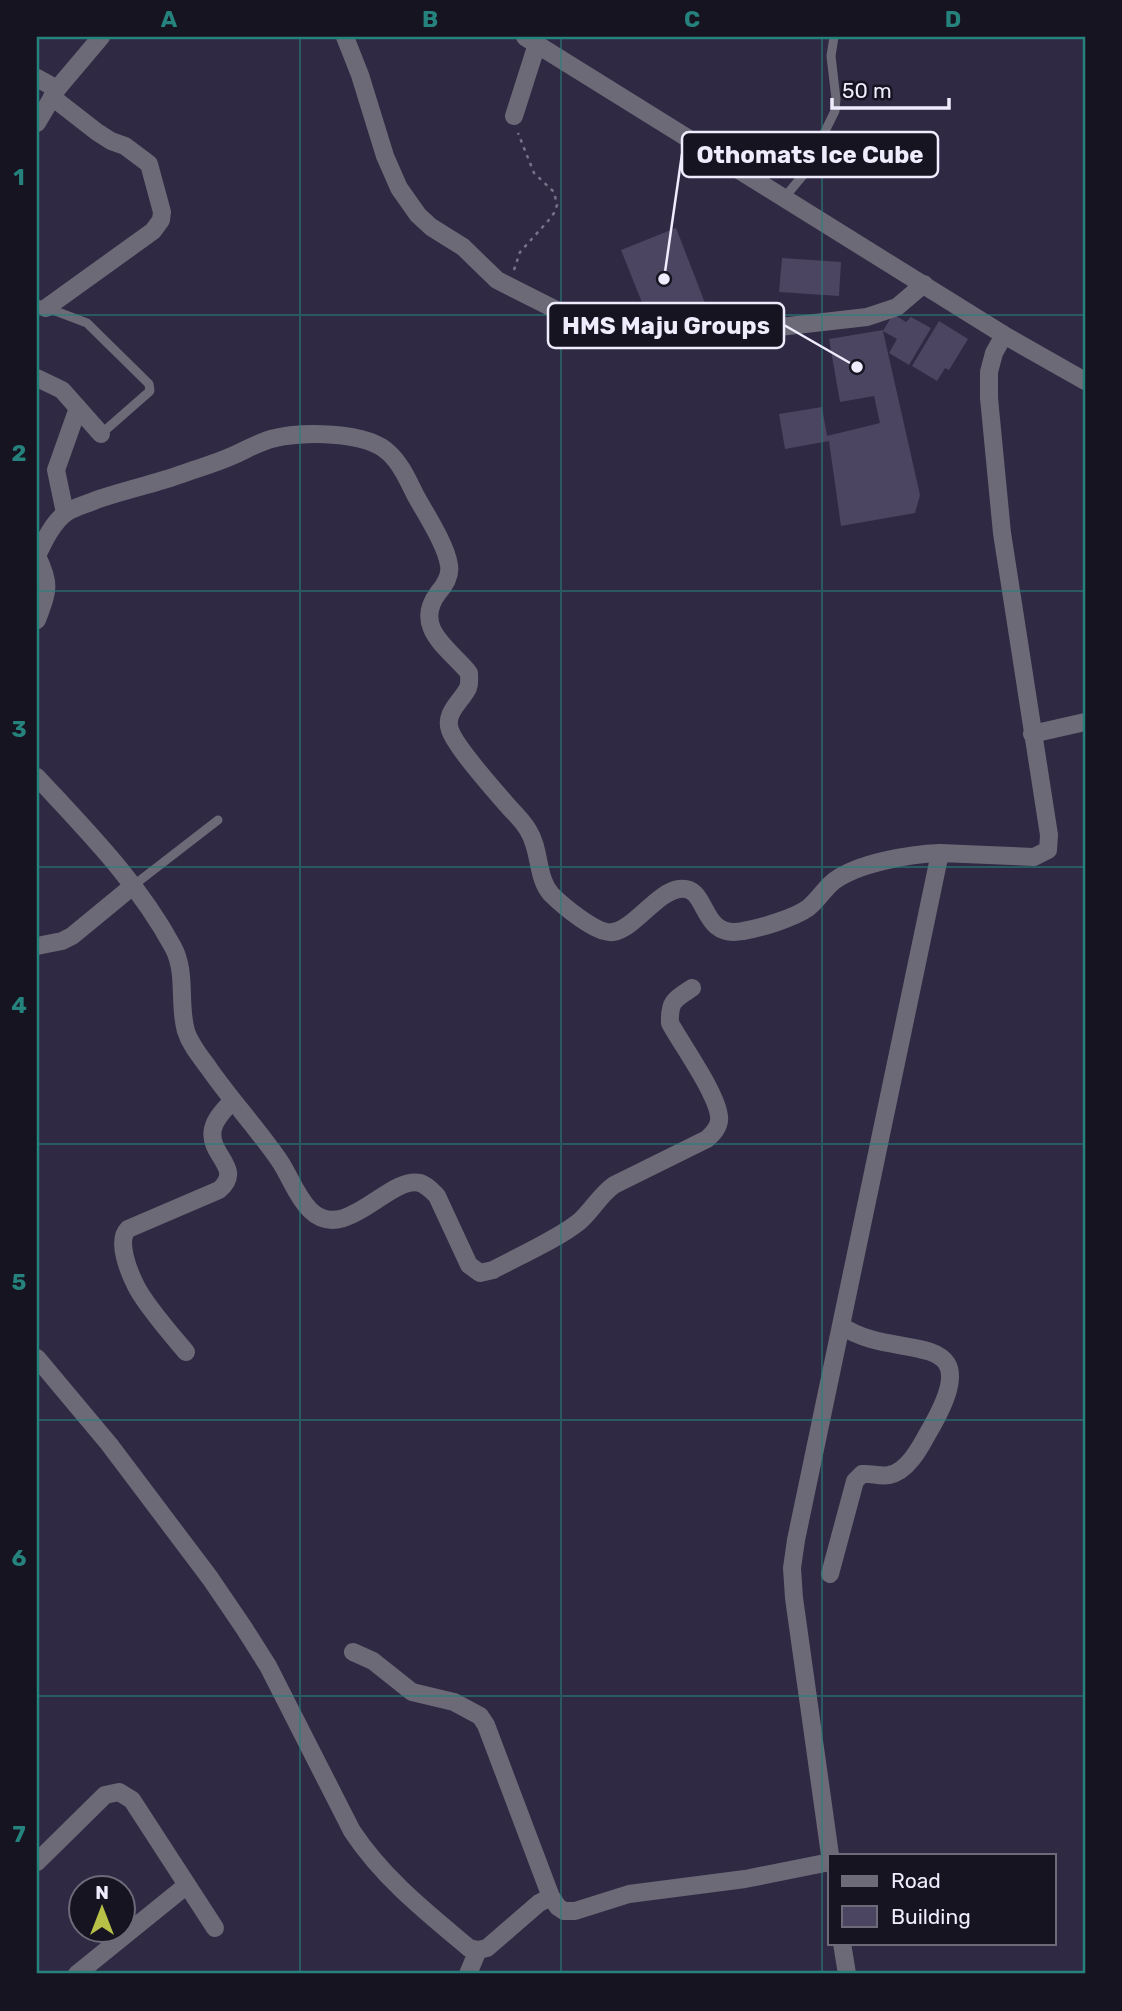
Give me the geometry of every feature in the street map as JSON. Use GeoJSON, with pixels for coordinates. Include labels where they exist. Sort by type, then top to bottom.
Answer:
{"type":"FeatureCollection","features":[{"type":"Feature","properties":{"kind":"street"},"geometry":{"type":"LineString","coordinates":[[37,123],[55,93],[101,37]]}},
{"type":"Feature","properties":{"kind":"street"},"geometry":{"type":"LineString","coordinates":[[345,37],[360,75],[385,156],[404,195],[418,215],[431,227],[463,247],[497,280],[590,327],[624,338],[646,338],[745,331],[867,317],[897,307],[924,284]]}},
{"type":"Feature","properties":{"kind":"street"},"geometry":{"type":"LineString","coordinates":[[514,116],[531,41],[1004,335],[1085,381]]}},
{"type":"Feature","properties":{"kind":"street"},"geometry":{"type":"LineString","coordinates":[[37,78],[97,131],[131,150],[149,164],[162,212],[161,220],[153,231],[41,306]]}},
{"type":"Feature","properties":{"kind":"street"},"geometry":{"type":"LineString","coordinates":[[37,620],[46,596],[47,578],[37,556],[45,539],[65,513],[106,497],[171,478],[283,436],[354,438],[374,443],[389,452],[416,494],[450,567],[446,583],[434,599],[430,614],[431,626],[438,640],[469,673],[469,686],[452,710],[450,730],[480,774],[527,828],[535,843],[545,886],[553,896],[599,930],[614,932],[625,927],[666,895],[680,888],[691,891],[700,899],[708,918],[715,926],[723,931],[744,931],[806,909],[835,880],[891,859],[940,853],[1034,857],[1048,850],[1049,835],[1002,533],[989,398],[989,372],[994,353],[1004,335]]}},
{"type":"Feature","properties":{"kind":"street"},"geometry":{"type":"LineString","coordinates":[[37,379],[62,390],[101,434]]}},
{"type":"Feature","properties":{"kind":"street"},"geometry":{"type":"LineString","coordinates":[[65,513],[56,470],[78,408]]}},
{"type":"Feature","properties":{"kind":"street"},"geometry":{"type":"LineString","coordinates":[[1032,734],[1085,722]]}},
{"type":"Feature","properties":{"kind":"street"},"geometry":{"type":"LineString","coordinates":[[37,777],[134,885],[173,946],[179,960],[185,1029],[190,1042],[281,1163],[300,1198],[310,1210],[320,1217],[334,1220],[347,1217],[400,1187],[420,1183],[437,1196],[469,1265],[480,1273],[486,1273],[568,1229],[614,1185],[707,1139],[716,1130],[719,1122],[716,1101],[670,1023],[670,1008],[676,998],[692,988]]}},
{"type":"Feature","properties":{"kind":"street"},"geometry":{"type":"LineString","coordinates":[[830,1854],[793,1598],[792,1568],[940,853]]}},
{"type":"Feature","properties":{"kind":"street"},"geometry":{"type":"LineString","coordinates":[[37,946],[72,936],[134,885]]}},
{"type":"Feature","properties":{"kind":"street"},"geometry":{"type":"LineString","coordinates":[[186,1352],[136,1286],[122,1241],[123,1234],[128,1229],[225,1185],[230,1175],[216,1149],[212,1133],[216,1120],[232,1101]]}},
{"type":"Feature","properties":{"kind":"street"},"geometry":{"type":"LineString","coordinates":[[830,1574],[855,1481],[862,1474],[892,1475],[900,1471],[919,1449],[945,1400],[950,1382],[950,1368],[942,1357],[924,1350],[859,1336],[842,1326]]}},
{"type":"Feature","properties":{"kind":"street"},"geometry":{"type":"LineString","coordinates":[[37,1358],[118,1455],[244,1628],[268,1667],[352,1831],[366,1853],[406,1895],[469,1948],[478,1950],[487,1948],[539,1903],[551,1897]]}},
{"type":"Feature","properties":{"kind":"street"},"geometry":{"type":"LineString","coordinates":[[354,1652],[373,1661],[412,1692],[454,1702],[480,1716],[486,1725],[551,1897],[564,1911],[575,1911],[629,1894],[745,1879],[828,1862]]}},
{"type":"Feature","properties":{"kind":"street"},"geometry":{"type":"LineString","coordinates":[[37,1862],[105,1795],[119,1792],[125,1794],[132,1800],[215,1928]]}},
{"type":"Feature","properties":{"kind":"street"},"geometry":{"type":"LineString","coordinates":[[77,1974],[187,1885]]}},
{"type":"Feature","properties":{"kind":"street"},"geometry":{"type":"LineString","coordinates":[[842,1944],[847,1974]]}},
{"type":"Feature","properties":{"kind":"street"},"geometry":{"type":"LineString","coordinates":[[468,1974],[478,1950]]}},
{"type":"Feature","properties":{"kind":"lane"},"geometry":{"type":"LineString","coordinates":[[784,198],[804,174],[835,111],[831,56],[834,37]]}},
{"type":"Feature","properties":{"kind":"lane"},"geometry":{"type":"LineString","coordinates":[[41,306],[87,323],[149,384],[150,391],[101,434]]}},
{"type":"Feature","properties":{"kind":"lane"},"geometry":{"type":"LineString","coordinates":[[134,885],[218,820]]}},
{"type":"Feature","properties":{"kind":"path"},"geometry":{"type":"LineString","coordinates":[[508,286],[520,252],[548,221],[557,205],[554,191],[534,173],[514,116]]}},
{"type":"Feature","properties":{"kind":"building"},"geometry":{"type":"Polygon","coordinates":[[[676,228],[707,308],[653,330],[621,250],[676,228]]]}},
{"type":"Feature","properties":{"kind":"building"},"geometry":{"type":"Polygon","coordinates":[[[782,258],[841,262],[839,296],[779,292],[782,258]]]}},
{"type":"Feature","properties":{"kind":"building"},"geometry":{"type":"Polygon","coordinates":[[[893,314],[906,322],[911,317],[931,328],[909,365],[889,353],[897,339],[883,331],[893,314]]]}},
{"type":"Feature","properties":{"kind":"building"},"geometry":{"type":"Polygon","coordinates":[[[939,321],[968,339],[949,370],[945,368],[937,381],[912,366],[939,321]]]}},
{"type":"Feature","properties":{"kind":"building"},"geometry":{"type":"Polygon","coordinates":[[[883,330],[920,495],[915,513],[841,526],[829,441],[785,449],[779,414],[822,407],[827,436],[880,423],[874,396],[840,402],[829,339],[883,330]]]}},
{"type":"Feature","properties":{"kind":"place","name":"Othomats Ice Cube"},"geometry":{"type":"Point","coordinates":[664,279]}},
{"type":"Feature","properties":{"kind":"place","name":"HMS Maju Groups"},"geometry":{"type":"Point","coordinates":[857,367]}}]}
